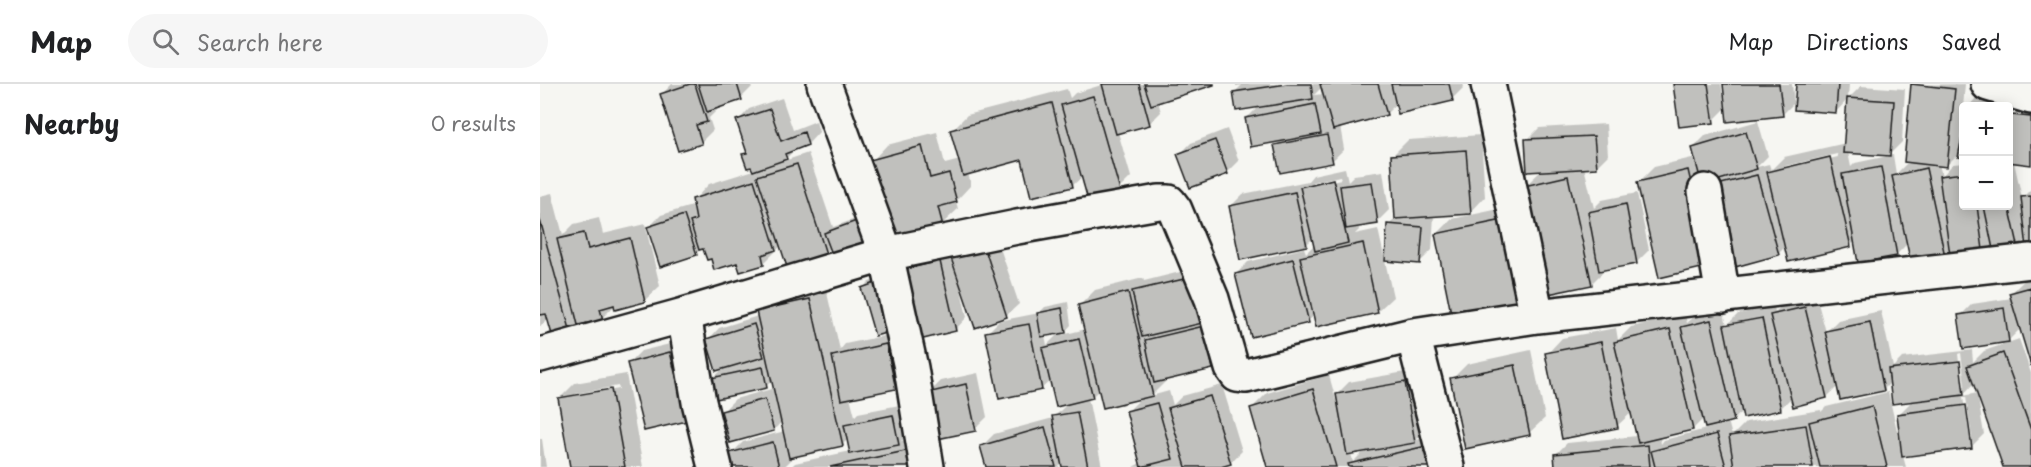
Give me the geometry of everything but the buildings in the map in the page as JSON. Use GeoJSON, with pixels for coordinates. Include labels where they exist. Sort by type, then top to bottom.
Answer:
{"type":"FeatureCollection","features":[{"type":"Feature","properties":{"kind":"street"},"geometry":{"type":"LineString","coordinates":[[824,84],[886,254],[911,368],[927,467]]}},
{"type":"Feature","properties":{"kind":"street"},"geometry":{"type":"LineString","coordinates":[[1488,84],[1537,316]]}},
{"type":"Feature","properties":{"kind":"street"},"geometry":{"type":"LineString","coordinates":[[1988,84],[2031,97]]}},
{"type":"Feature","properties":{"kind":"street"},"geometry":{"type":"LineString","coordinates":[[1705,191],[1723,296]]}},
{"type":"Feature","properties":{"kind":"street"},"geometry":{"type":"LineString","coordinates":[[540,355],[684,315],[886,254],[1017,227],[1169,202],[1175,210],[1212,299],[1232,368],[1238,375],[1246,376],[1413,335],[1537,316],[2031,261]]}},
{"type":"Feature","properties":{"kind":"street"},"geometry":{"type":"LineString","coordinates":[[684,315],[699,402],[715,467]]}},
{"type":"Feature","properties":{"kind":"street"},"geometry":{"type":"LineString","coordinates":[[1413,335],[1447,467]]}}]}
